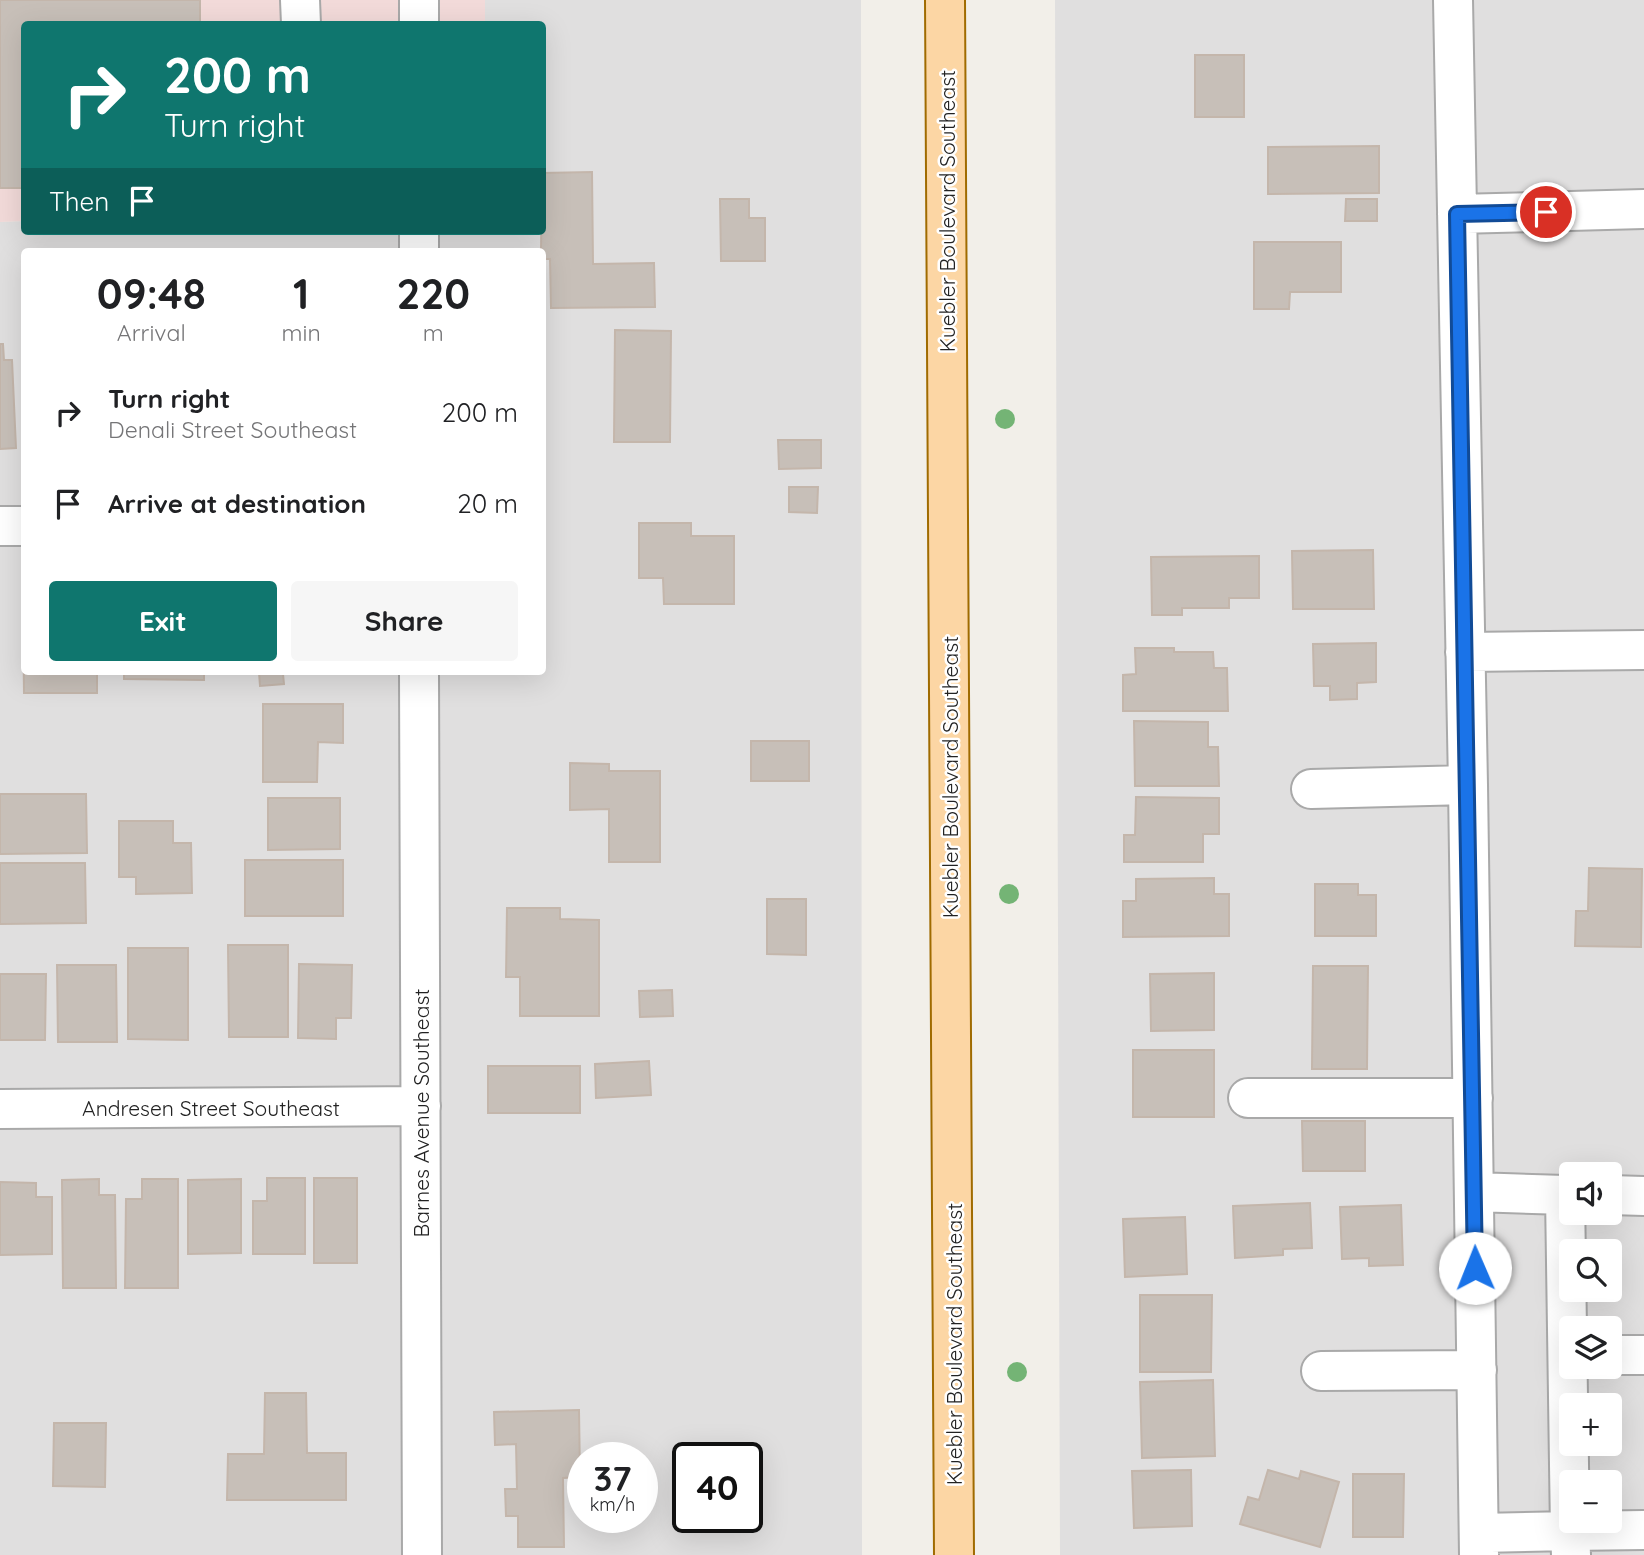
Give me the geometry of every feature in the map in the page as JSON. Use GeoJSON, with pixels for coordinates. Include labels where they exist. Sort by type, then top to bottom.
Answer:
{"type":"FeatureCollection","features":[{"type":"Feature","properties":{"kind":"main road","name":"Kuebler Boulevard Southeast"},"geometry":{"type":"LineString","coordinates":[[945,0],[954,1555]]}},
{"type":"Feature","properties":{"kind":"street"},"geometry":{"type":"LineString","coordinates":[[300,0],[301,21]]}},
{"type":"Feature","properties":{"kind":"street"},"geometry":{"type":"LineString","coordinates":[[419,0],[419,21]]}},
{"type":"Feature","properties":{"kind":"street"},"geometry":{"type":"LineString","coordinates":[[1453,0],[1479,1544],[1570,1543],[1644,1530]]}},
{"type":"Feature","properties":{"kind":"street"},"geometry":{"type":"LineString","coordinates":[[1457,214],[1644,209]]}},
{"type":"Feature","properties":{"kind":"street"},"geometry":{"type":"LineString","coordinates":[[0,526],[21,526]]}},
{"type":"Feature","properties":{"kind":"street"},"geometry":{"type":"LineString","coordinates":[[1465,652],[1644,650]]}},
{"type":"Feature","properties":{"kind":"street","name":"Barnes Avenue Southeast"},"geometry":{"type":"LineString","coordinates":[[419,675],[422,1555]]}},
{"type":"Feature","properties":{"kind":"street"},"geometry":{"type":"LineString","coordinates":[[1311,789],[1468,785]]}},
{"type":"Feature","properties":{"kind":"street"},"geometry":{"type":"LineString","coordinates":[[1248,1098],[1473,1098]]}},
{"type":"Feature","properties":{"kind":"street","name":"Andresen Street Southeast"},"geometry":{"type":"LineString","coordinates":[[0,1110],[421,1106]]}},
{"type":"Feature","properties":{"kind":"street"},"geometry":{"type":"LineString","coordinates":[[1474,1192],[1559,1195]]}},
{"type":"Feature","properties":{"kind":"street"},"geometry":{"type":"LineString","coordinates":[[1622,1195],[1644,1196]]}},
{"type":"Feature","properties":{"kind":"street"},"geometry":{"type":"LineString","coordinates":[[1568,1225],[1569,1316]]}},
{"type":"Feature","properties":{"kind":"street"},"geometry":{"type":"LineString","coordinates":[[1622,1355],[1644,1355]]}},
{"type":"Feature","properties":{"kind":"street"},"geometry":{"type":"LineString","coordinates":[[1321,1371],[1477,1370]]}},
{"type":"Feature","properties":{"kind":"street"},"geometry":{"type":"LineString","coordinates":[[1569,1379],[1570,1543]]}},
{"type":"Feature","properties":{"kind":"shaded area"},"geometry":{"type":"Polygon","coordinates":[[[0,0],[485,0],[485,21],[21,21],[21,221],[0,222],[0,0]]]}},
{"type":"Feature","properties":{"kind":"shaded area"},"geometry":{"type":"Polygon","coordinates":[[[485,0],[861,0],[862,1555],[0,1555],[0,222],[21,221],[21,235],[546,235],[546,21],[485,21],[485,0]]]}},
{"type":"Feature","properties":{"kind":"shaded area"},"geometry":{"type":"Polygon","coordinates":[[[1055,0],[1644,0],[1644,1555],[1060,1555],[1055,0]]]}},
{"type":"Feature","properties":{"kind":"building"},"geometry":{"type":"Polygon","coordinates":[[[0,0],[200,0],[200,21],[21,21],[21,188],[0,188],[0,0]]]}},
{"type":"Feature","properties":{"kind":"building"},"geometry":{"type":"Polygon","coordinates":[[[1195,55],[1244,55],[1244,117],[1195,117],[1195,55]]]}},
{"type":"Feature","properties":{"kind":"building"},"geometry":{"type":"Polygon","coordinates":[[[1379,146],[1379,193],[1268,194],[1268,147],[1379,146]]]}},
{"type":"Feature","properties":{"kind":"building"},"geometry":{"type":"Polygon","coordinates":[[[592,172],[593,264],[654,263],[655,307],[551,308],[550,259],[546,259],[546,248],[541,248],[541,235],[546,235],[546,173],[592,172]]]}},
{"type":"Feature","properties":{"kind":"building"},"geometry":{"type":"Polygon","coordinates":[[[720,199],[749,199],[749,218],[765,218],[765,261],[721,261],[720,199]]]}},
{"type":"Feature","properties":{"kind":"building"},"geometry":{"type":"Polygon","coordinates":[[[1346,199],[1377,199],[1377,221],[1345,221],[1346,199]]]}},
{"type":"Feature","properties":{"kind":"building"},"geometry":{"type":"Polygon","coordinates":[[[1254,242],[1341,242],[1341,292],[1290,292],[1289,309],[1254,309],[1254,242]]]}},
{"type":"Feature","properties":{"kind":"building"},"geometry":{"type":"Polygon","coordinates":[[[615,330],[671,331],[670,442],[614,442],[615,330]]]}},
{"type":"Feature","properties":{"kind":"building"},"geometry":{"type":"Polygon","coordinates":[[[0,344],[3,344],[4,360],[12,360],[16,448],[0,449],[0,344]]]}},
{"type":"Feature","properties":{"kind":"building"},"geometry":{"type":"Polygon","coordinates":[[[778,440],[821,440],[821,468],[779,469],[778,440]]]}},
{"type":"Feature","properties":{"kind":"building"},"geometry":{"type":"Polygon","coordinates":[[[789,487],[818,487],[817,513],[789,512],[789,487]]]}},
{"type":"Feature","properties":{"kind":"building"},"geometry":{"type":"Polygon","coordinates":[[[639,523],[691,523],[691,536],[734,536],[734,604],[664,604],[663,578],[639,578],[639,523]]]}},
{"type":"Feature","properties":{"kind":"building"},"geometry":{"type":"Polygon","coordinates":[[[1373,550],[1374,609],[1293,609],[1292,551],[1373,550]]]}},
{"type":"Feature","properties":{"kind":"building"},"geometry":{"type":"Polygon","coordinates":[[[1259,556],[1259,598],[1229,598],[1229,608],[1182,608],[1182,615],[1152,615],[1151,557],[1259,556]]]}},
{"type":"Feature","properties":{"kind":"building"},"geometry":{"type":"Polygon","coordinates":[[[1376,643],[1376,682],[1357,683],[1357,699],[1330,700],[1330,686],[1314,686],[1313,644],[1376,643]]]}},
{"type":"Feature","properties":{"kind":"building"},"geometry":{"type":"Polygon","coordinates":[[[1135,648],[1213,652],[1214,668],[1227,668],[1228,711],[1123,711],[1123,675],[1136,674],[1135,648]]]}},
{"type":"Feature","properties":{"kind":"building"},"geometry":{"type":"Polygon","coordinates":[[[24,675],[97,675],[97,693],[24,693],[24,675]]]}},
{"type":"Feature","properties":{"kind":"building"},"geometry":{"type":"Polygon","coordinates":[[[124,675],[204,675],[204,680],[124,679],[124,675]]]}},
{"type":"Feature","properties":{"kind":"building"},"geometry":{"type":"Polygon","coordinates":[[[259,675],[283,675],[284,684],[260,686],[259,675]]]}},
{"type":"Feature","properties":{"kind":"building"},"geometry":{"type":"Polygon","coordinates":[[[263,704],[343,704],[343,743],[318,742],[317,782],[263,782],[263,704]]]}},
{"type":"Feature","properties":{"kind":"building"},"geometry":{"type":"Polygon","coordinates":[[[1134,721],[1208,722],[1208,747],[1218,747],[1219,786],[1135,786],[1134,721]]]}},
{"type":"Feature","properties":{"kind":"building"},"geometry":{"type":"Polygon","coordinates":[[[751,741],[809,741],[809,781],[751,781],[751,741]]]}},
{"type":"Feature","properties":{"kind":"building"},"geometry":{"type":"Polygon","coordinates":[[[570,763],[609,764],[609,771],[660,771],[660,862],[609,862],[609,809],[570,810],[570,763]]]}},
{"type":"Feature","properties":{"kind":"building"},"geometry":{"type":"Polygon","coordinates":[[[0,794],[86,794],[87,853],[0,854],[0,794]]]}},
{"type":"Feature","properties":{"kind":"building"},"geometry":{"type":"Polygon","coordinates":[[[1136,797],[1219,798],[1219,834],[1203,834],[1203,862],[1124,862],[1124,835],[1135,835],[1136,797]]]}},
{"type":"Feature","properties":{"kind":"building"},"geometry":{"type":"Polygon","coordinates":[[[268,798],[340,798],[340,849],[268,850],[268,798]]]}},
{"type":"Feature","properties":{"kind":"building"},"geometry":{"type":"Polygon","coordinates":[[[119,821],[173,821],[173,843],[191,843],[192,893],[136,894],[136,877],[119,877],[119,821]]]}},
{"type":"Feature","properties":{"kind":"building"},"geometry":{"type":"Polygon","coordinates":[[[245,860],[343,860],[343,916],[245,916],[245,860]]]}},
{"type":"Feature","properties":{"kind":"building"},"geometry":{"type":"Polygon","coordinates":[[[0,863],[85,863],[86,923],[0,924],[0,863]]]}},
{"type":"Feature","properties":{"kind":"building"},"geometry":{"type":"Polygon","coordinates":[[[1589,868],[1642,869],[1641,947],[1575,946],[1576,911],[1588,911],[1589,868]]]}},
{"type":"Feature","properties":{"kind":"building"},"geometry":{"type":"Polygon","coordinates":[[[1214,878],[1214,894],[1229,894],[1229,936],[1123,937],[1123,901],[1136,901],[1136,879],[1214,878]]]}},
{"type":"Feature","properties":{"kind":"building"},"geometry":{"type":"Polygon","coordinates":[[[1315,884],[1358,884],[1358,895],[1376,895],[1376,936],[1315,936],[1315,884]]]}},
{"type":"Feature","properties":{"kind":"building"},"geometry":{"type":"Polygon","coordinates":[[[767,899],[806,899],[806,955],[767,954],[767,899]]]}},
{"type":"Feature","properties":{"kind":"building"},"geometry":{"type":"Polygon","coordinates":[[[507,908],[560,908],[560,919],[599,920],[599,1016],[520,1016],[520,977],[506,977],[507,908]]]}},
{"type":"Feature","properties":{"kind":"building"},"geometry":{"type":"Polygon","coordinates":[[[228,945],[288,945],[288,1037],[229,1037],[228,945]]]}},
{"type":"Feature","properties":{"kind":"building"},"geometry":{"type":"Polygon","coordinates":[[[128,948],[188,948],[188,1040],[128,1039],[128,948]]]}},
{"type":"Feature","properties":{"kind":"building"},"geometry":{"type":"Polygon","coordinates":[[[299,964],[352,965],[351,1018],[336,1018],[336,1039],[298,1038],[299,964]]]}},
{"type":"Feature","properties":{"kind":"building"},"geometry":{"type":"Polygon","coordinates":[[[57,965],[116,965],[117,1042],[58,1042],[57,965]]]}},
{"type":"Feature","properties":{"kind":"building"},"geometry":{"type":"Polygon","coordinates":[[[1313,966],[1368,966],[1367,1069],[1312,1069],[1313,966]]]}},
{"type":"Feature","properties":{"kind":"building"},"geometry":{"type":"Polygon","coordinates":[[[1214,973],[1214,1030],[1151,1031],[1150,974],[1214,973]]]}},
{"type":"Feature","properties":{"kind":"building"},"geometry":{"type":"Polygon","coordinates":[[[0,974],[46,974],[45,1040],[0,1040],[0,974]]]}},
{"type":"Feature","properties":{"kind":"building"},"geometry":{"type":"Polygon","coordinates":[[[672,990],[673,1016],[640,1017],[639,991],[672,990]]]}},
{"type":"Feature","properties":{"kind":"building"},"geometry":{"type":"Polygon","coordinates":[[[1133,1050],[1214,1050],[1214,1117],[1133,1117],[1133,1050]]]}},
{"type":"Feature","properties":{"kind":"building"},"geometry":{"type":"Polygon","coordinates":[[[649,1061],[651,1095],[596,1098],[595,1064],[649,1061]]]}},
{"type":"Feature","properties":{"kind":"building"},"geometry":{"type":"Polygon","coordinates":[[[488,1066],[580,1066],[580,1113],[488,1113],[488,1066]]]}},
{"type":"Feature","properties":{"kind":"building"},"geometry":{"type":"Polygon","coordinates":[[[1302,1121],[1365,1121],[1365,1171],[1303,1171],[1302,1121]]]}},
{"type":"Feature","properties":{"kind":"building"},"geometry":{"type":"Polygon","coordinates":[[[267,1178],[305,1178],[305,1254],[253,1254],[253,1201],[267,1201],[267,1178]]]}},
{"type":"Feature","properties":{"kind":"building"},"geometry":{"type":"Polygon","coordinates":[[[314,1178],[357,1178],[357,1263],[314,1263],[314,1178]]]}},
{"type":"Feature","properties":{"kind":"building"},"geometry":{"type":"Polygon","coordinates":[[[99,1179],[99,1195],[115,1195],[116,1288],[63,1288],[62,1180],[99,1179]]]}},
{"type":"Feature","properties":{"kind":"building"},"geometry":{"type":"Polygon","coordinates":[[[142,1179],[178,1179],[178,1288],[125,1288],[126,1199],[142,1199],[142,1179]]]}},
{"type":"Feature","properties":{"kind":"building"},"geometry":{"type":"Polygon","coordinates":[[[241,1179],[241,1253],[188,1254],[188,1180],[241,1179]]]}},
{"type":"Feature","properties":{"kind":"building"},"geometry":{"type":"Polygon","coordinates":[[[0,1182],[36,1183],[36,1197],[52,1197],[52,1254],[0,1255],[0,1182]]]}},
{"type":"Feature","properties":{"kind":"building"},"geometry":{"type":"Polygon","coordinates":[[[1310,1203],[1312,1248],[1283,1249],[1283,1255],[1235,1258],[1233,1206],[1310,1203]]]}},
{"type":"Feature","properties":{"kind":"building"},"geometry":{"type":"Polygon","coordinates":[[[1401,1205],[1403,1265],[1369,1266],[1369,1258],[1342,1259],[1340,1207],[1401,1205]]]}},
{"type":"Feature","properties":{"kind":"building"},"geometry":{"type":"Polygon","coordinates":[[[1185,1217],[1187,1274],[1125,1277],[1123,1219],[1185,1217]]]}},
{"type":"Feature","properties":{"kind":"building"},"geometry":{"type":"Polygon","coordinates":[[[1140,1295],[1212,1295],[1211,1372],[1140,1372],[1140,1295]]]}},
{"type":"Feature","properties":{"kind":"building"},"geometry":{"type":"Polygon","coordinates":[[[1213,1380],[1215,1456],[1142,1458],[1140,1382],[1213,1380]]]}},
{"type":"Feature","properties":{"kind":"building"},"geometry":{"type":"Polygon","coordinates":[[[265,1393],[306,1393],[307,1453],[346,1453],[346,1500],[227,1500],[228,1454],[264,1454],[265,1393]]]}},
{"type":"Feature","properties":{"kind":"building"},"geometry":{"type":"Polygon","coordinates":[[[579,1410],[579,1442],[567,1442],[567,1478],[563,1478],[564,1547],[518,1547],[518,1516],[506,1516],[505,1489],[517,1489],[516,1444],[495,1445],[494,1412],[579,1410]]]}},
{"type":"Feature","properties":{"kind":"building"},"geometry":{"type":"Polygon","coordinates":[[[54,1423],[106,1423],[105,1487],[53,1486],[54,1423]]]}},
{"type":"Feature","properties":{"kind":"building"},"geometry":{"type":"Polygon","coordinates":[[[1191,1470],[1192,1526],[1134,1528],[1132,1471],[1191,1470]]]}},
{"type":"Feature","properties":{"kind":"building"},"geometry":{"type":"Polygon","coordinates":[[[1268,1470],[1299,1479],[1301,1471],[1339,1482],[1320,1547],[1240,1524],[1248,1497],[1259,1500],[1268,1470]]]}},
{"type":"Feature","properties":{"kind":"building"},"geometry":{"type":"Polygon","coordinates":[[[1353,1474],[1404,1474],[1403,1537],[1353,1537],[1353,1474]]]}},
{"type":"Feature","properties":{"kind":"route"},"geometry":{"type":"LineString","coordinates":[[1475,1268],[1468,735],[1457,214],[1546,212]]}}]}
